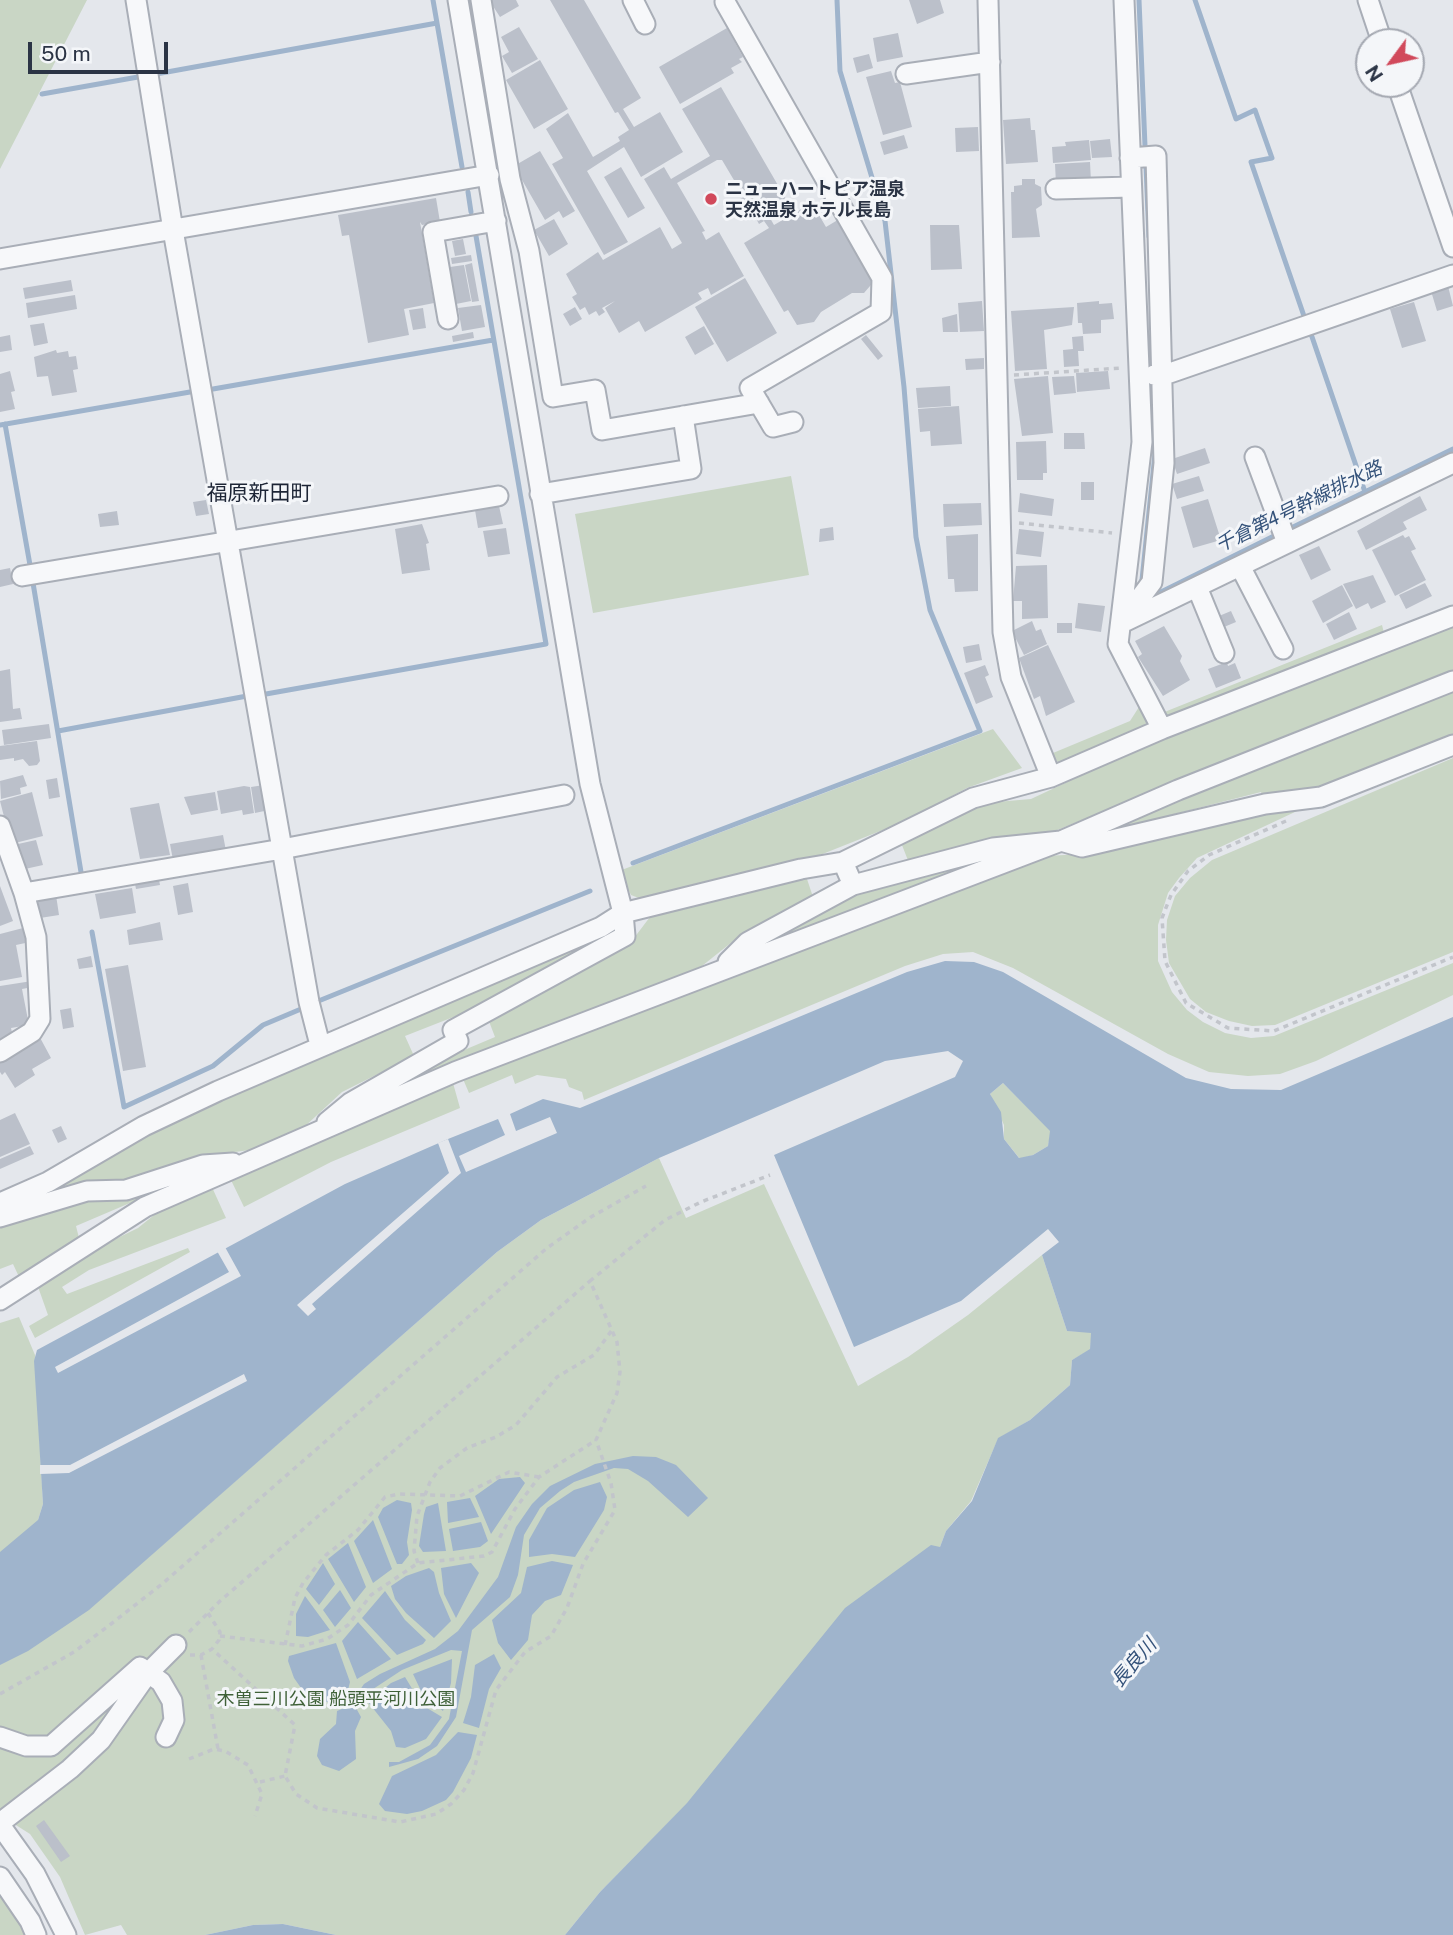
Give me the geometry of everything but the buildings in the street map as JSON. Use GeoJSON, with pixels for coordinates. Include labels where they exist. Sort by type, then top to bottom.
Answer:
{"type":"FeatureCollection","features":[{"type":"Feature","properties":{"kind":"street"},"geometry":{"type":"LineString","coordinates":[[136,0],[173,230],[282,849],[320,1045]]}},
{"type":"Feature","properties":{"kind":"street"},"geometry":{"type":"LineString","coordinates":[[310,1137],[350,1103],[458,1041],[453,1030],[625,936],[623,913],[590,783],[458,0]]}},
{"type":"Feature","properties":{"kind":"street"},"geometry":{"type":"LineString","coordinates":[[481,0],[510,179],[529,251],[553,397],[595,390],[602,430],[759,403]]}},
{"type":"Feature","properties":{"kind":"street"},"geometry":{"type":"LineString","coordinates":[[633,0],[645,24]]}},
{"type":"Feature","properties":{"kind":"street"},"geometry":{"type":"LineString","coordinates":[[988,0],[1003,632],[1011,677],[1051,777]]}},
{"type":"Feature","properties":{"kind":"street"},"geometry":{"type":"LineString","coordinates":[[1124,0],[1142,442],[1118,644],[1162,729]]}},
{"type":"Feature","properties":{"kind":"street"},"geometry":{"type":"LineString","coordinates":[[1367,0],[1377,28]]}},
{"type":"Feature","properties":{"kind":"street"},"geometry":{"type":"LineString","coordinates":[[725,2],[882,278],[881,312],[750,388],[773,427],[793,422]]}},
{"type":"Feature","properties":{"kind":"street"},"geometry":{"type":"LineString","coordinates":[[906,74],[990,62]]}},
{"type":"Feature","properties":{"kind":"street"},"geometry":{"type":"LineString","coordinates":[[1402,98],[1453,247]]}},
{"type":"Feature","properties":{"kind":"street"},"geometry":{"type":"LineString","coordinates":[[1122,623],[1152,582],[1164,463],[1164,375],[1156,156],[1130,158]]}},
{"type":"Feature","properties":{"kind":"street"},"geometry":{"type":"LineString","coordinates":[[0,260],[489,175]]}},
{"type":"Feature","properties":{"kind":"street"},"geometry":{"type":"LineString","coordinates":[[1056,189],[1131,187]]}},
{"type":"Feature","properties":{"kind":"street"},"geometry":{"type":"LineString","coordinates":[[448,319],[433,232],[496,221]]}},
{"type":"Feature","properties":{"kind":"street"},"geometry":{"type":"LineString","coordinates":[[1139,371],[1164,375],[1453,275]]}},
{"type":"Feature","properties":{"kind":"street"},"geometry":{"type":"LineString","coordinates":[[540,494],[691,469],[682,416]]}},
{"type":"Feature","properties":{"kind":"street"},"geometry":{"type":"LineString","coordinates":[[1255,457],[1283,535]]}},
{"type":"Feature","properties":{"kind":"street"},"geometry":{"type":"LineString","coordinates":[[1122,623],[1240,566],[1283,535],[1453,463]]}},
{"type":"Feature","properties":{"kind":"street"},"geometry":{"type":"LineString","coordinates":[[22,576],[498,496]]}},
{"type":"Feature","properties":{"kind":"street"},"geometry":{"type":"LineString","coordinates":[[1240,566],[1283,649]]}},
{"type":"Feature","properties":{"kind":"street"},"geometry":{"type":"LineString","coordinates":[[1197,587],[1224,653]]}},
{"type":"Feature","properties":{"kind":"street"},"geometry":{"type":"LineString","coordinates":[[0,1203],[48,1182],[144,1126],[320,1045],[601,927],[623,913],[801,869],[843,862],[973,798],[1051,777],[1162,729],[1453,616]]}},
{"type":"Feature","properties":{"kind":"street"},"geometry":{"type":"LineString","coordinates":[[0,1300],[145,1207],[455,1072],[722,967],[1062,841],[1178,790],[1453,681]]}},
{"type":"Feature","properties":{"kind":"street"},"geometry":{"type":"LineString","coordinates":[[722,967],[748,942],[853,885],[993,848],[1062,841],[1082,847],[1265,804],[1321,797],[1453,745]]}},
{"type":"Feature","properties":{"kind":"street"},"geometry":{"type":"LineString","coordinates":[[24,893],[282,849],[564,795]]}},
{"type":"Feature","properties":{"kind":"street"},"geometry":{"type":"LineString","coordinates":[[0,825],[36,937],[40,1019],[32,1032],[0,1052]]}},
{"type":"Feature","properties":{"kind":"street"},"geometry":{"type":"LineString","coordinates":[[843,862],[853,885]]}},
{"type":"Feature","properties":{"kind":"street"},"geometry":{"type":"LineString","coordinates":[[0,1217],[87,1191],[127,1190],[203,1165],[244,1163]]}},
{"type":"Feature","properties":{"kind":"street"},"geometry":{"type":"LineString","coordinates":[[66,1935],[35,1874],[0,1824],[70,1769],[101,1740],[148,1673],[176,1645]]}},
{"type":"Feature","properties":{"kind":"street"},"geometry":{"type":"LineString","coordinates":[[0,1737],[26,1746],[51,1746],[140,1667],[161,1682],[172,1701],[174,1720],[166,1737]]}},
{"type":"Feature","properties":{"kind":"street"},"geometry":{"type":"LineString","coordinates":[[0,1877],[30,1921],[36,1935]]}},
{"type":"Feature","properties":{"kind":"path"},"geometry":{"type":"LineString","coordinates":[[998,376],[1139,371]]}},
{"type":"Feature","properties":{"kind":"path"},"geometry":{"type":"LineString","coordinates":[[1001,522],[1132,534]]}},
{"type":"Feature","properties":{"kind":"path"},"geometry":{"type":"LineString","coordinates":[[1294,818],[1209,855],[1188,871],[1171,895],[1162,918],[1163,950],[1169,972],[1186,1003],[1228,1028],[1274,1031],[1453,957]]}},
{"type":"Feature","properties":{"kind":"path"},"geometry":{"type":"LineString","coordinates":[[220,1636],[212,1649],[201,1655],[190,1655],[176,1645],[208,1613],[590,1280],[666,1220],[701,1202],[770,1175]]}},
{"type":"Feature","properties":{"kind":"path"},"geometry":{"type":"LineString","coordinates":[[0,1694],[74,1652],[162,1584],[547,1248],[591,1217],[646,1186]]}},
{"type":"Feature","properties":{"kind":"path"},"geometry":{"type":"LineString","coordinates":[[220,1636],[285,1645],[309,1645],[339,1632],[371,1595],[418,1563],[484,1556],[492,1552],[515,1509],[539,1478],[596,1440],[617,1393],[620,1372],[617,1342],[590,1280]]}},
{"type":"Feature","properties":{"kind":"path"},"geometry":{"type":"LineString","coordinates":[[418,1563],[414,1551],[423,1497],[430,1482],[452,1457],[516,1425],[556,1377],[594,1355],[612,1330]]}},
{"type":"Feature","properties":{"kind":"path"},"geometry":{"type":"LineString","coordinates":[[212,1649],[295,1725],[285,1776],[296,1794],[317,1808],[400,1822],[436,1814],[451,1804],[464,1790],[474,1773],[496,1690],[525,1652],[551,1636],[567,1608],[583,1563],[615,1510],[608,1475],[596,1440]]}},
{"type":"Feature","properties":{"kind":"path"},"geometry":{"type":"LineString","coordinates":[[285,1645],[295,1598],[315,1567],[349,1539],[385,1497],[399,1494],[423,1497],[460,1496],[509,1472],[539,1478]]}},
{"type":"Feature","properties":{"kind":"path"},"geometry":{"type":"LineString","coordinates":[[208,1613],[220,1636]]}},
{"type":"Feature","properties":{"kind":"path"},"geometry":{"type":"LineString","coordinates":[[201,1655],[219,1750]]}},
{"type":"Feature","properties":{"kind":"path"},"geometry":{"type":"LineString","coordinates":[[189,1759],[201,1752],[219,1750],[248,1765],[259,1783],[261,1794],[255,1816]]}},
{"type":"Feature","properties":{"kind":"path"},"geometry":{"type":"LineString","coordinates":[[259,1783],[285,1776]]}},
{"type":"Feature","properties":{"kind":"green space"},"geometry":{"type":"Polygon","coordinates":[[[0,0],[87,0],[0,169],[0,0]]]}},
{"type":"Feature","properties":{"kind":"green space"},"geometry":{"type":"Polygon","coordinates":[[[791,476],[809,575],[593,613],[575,514],[791,476]]]}},
{"type":"Feature","properties":{"kind":"green space"},"geometry":{"type":"Polygon","coordinates":[[[1453,622],[1453,672],[1401,690],[1045,835],[909,863],[900,840],[973,804],[1031,799],[1161,738],[1453,622]]]}},
{"type":"Feature","properties":{"kind":"green space"},"geometry":{"type":"Polygon","coordinates":[[[1382,625],[1385,637],[1171,721],[1162,713],[1382,625]]]}},
{"type":"Feature","properties":{"kind":"green space"},"geometry":{"type":"Polygon","coordinates":[[[1453,691],[1453,736],[1315,792],[1263,798],[1261,792],[1100,833],[1191,794],[1453,691]]]}},
{"type":"Feature","properties":{"kind":"green space"},"geometry":{"type":"Polygon","coordinates":[[[1139,707],[1147,723],[1127,735],[1059,764],[1055,758],[1053,753],[1130,721],[1139,707]]]}},
{"type":"Feature","properties":{"kind":"green space"},"geometry":{"type":"Polygon","coordinates":[[[993,729],[1022,768],[967,788],[903,822],[800,863],[644,900],[631,895],[619,871],[993,729]]]}},
{"type":"Feature","properties":{"kind":"green space"},"geometry":{"type":"Polygon","coordinates":[[[1453,758],[1453,952],[1275,1025],[1252,1026],[1229,1021],[1206,1012],[1190,999],[1169,963],[1166,940],[1167,920],[1175,896],[1190,878],[1212,860],[1453,758]]]}},
{"type":"Feature","properties":{"kind":"green space"},"geometry":{"type":"Polygon","coordinates":[[[1312,804],[1197,858],[1179,878],[1168,893],[1158,925],[1158,961],[1172,992],[1187,1010],[1203,1022],[1225,1033],[1251,1038],[1274,1036],[1453,963],[1453,995],[1316,1061],[1280,1074],[1248,1076],[1209,1072],[1168,1054],[1013,968],[973,952],[943,954],[905,966],[584,1100],[582,1092],[569,1087],[566,1079],[537,1075],[515,1084],[512,1075],[469,1093],[463,1079],[1044,856],[1085,854],[1262,809],[1312,804]]]}},
{"type":"Feature","properties":{"kind":"green space"},"geometry":{"type":"Polygon","coordinates":[[[995,856],[760,944],[800,918],[862,892],[995,856]]]}},
{"type":"Feature","properties":{"kind":"green space"},"geometry":{"type":"Polygon","coordinates":[[[806,876],[813,897],[742,934],[702,966],[363,1102],[412,1072],[495,1037],[487,1016],[634,938],[653,913],[806,876]]]}},
{"type":"Feature","properties":{"kind":"green space"},"geometry":{"type":"Polygon","coordinates":[[[618,927],[595,946],[489,1003],[405,1036],[414,1056],[342,1092],[302,1129],[250,1150],[205,1156],[123,1183],[28,1199],[221,1096],[618,927]]]}},
{"type":"Feature","properties":{"kind":"green space"},"geometry":{"type":"Polygon","coordinates":[[[453,1083],[460,1108],[331,1162],[244,1207],[230,1178],[453,1083]]]}},
{"type":"Feature","properties":{"kind":"green space"},"geometry":{"type":"Polygon","coordinates":[[[1003,1083],[1051,1131],[1048,1146],[1033,1155],[1020,1159],[1004,1139],[1004,1125],[990,1094],[1003,1083]]]}},
{"type":"Feature","properties":{"kind":"green space","name":"木曽三川公園 船頭平河川公園"},"geometry":{"type":"Polygon","coordinates":[[[659,1158],[686,1218],[764,1184],[858,1386],[908,1357],[968,1315],[1042,1255],[1067,1331],[1092,1332],[1090,1350],[1072,1360],[1070,1385],[1030,1420],[998,1439],[971,1501],[946,1531],[940,1547],[600,1892],[565,1935],[336,1935],[283,1924],[253,1925],[205,1935],[127,1935],[121,1925],[85,1935],[60,1877],[30,1834],[0,1815],[0,1323],[19,1317],[35,1355],[43,1504],[38,1520],[89,1609],[497,1252],[541,1220],[659,1158]]]}},
{"type":"Feature","properties":{"kind":"green space"},"geometry":{"type":"Polygon","coordinates":[[[198,1174],[76,1226],[80,1242],[20,1279],[13,1264],[0,1269],[0,1222],[198,1174]]]}},
{"type":"Feature","properties":{"kind":"green space"},"geometry":{"type":"Polygon","coordinates":[[[211,1185],[226,1218],[89,1270],[62,1287],[67,1294],[188,1248],[190,1252],[35,1338],[29,1326],[48,1315],[37,1284],[87,1253],[138,1228],[169,1203],[211,1185]]]}},
{"type":"Feature","properties":{"kind":"green space"},"geometry":{"type":"Polygon","coordinates":[[[0,1888],[28,1935],[0,1935],[0,1888]]]}},
{"type":"Feature","properties":{"kind":"water","name":"長良川"},"geometry":{"type":"Polygon","coordinates":[[[945,961],[974,962],[1003,972],[1186,1078],[1231,1089],[1281,1090],[1453,1017],[1453,1935],[565,1935],[600,1892],[687,1803],[845,1608],[931,1545],[940,1547],[946,1531],[972,1501],[998,1438],[1030,1420],[1070,1385],[1072,1360],[1090,1349],[1091,1333],[1067,1331],[1042,1255],[1059,1242],[1048,1229],[961,1301],[854,1347],[774,1155],[955,1077],[963,1061],[948,1051],[885,1061],[659,1158],[541,1220],[497,1252],[89,1610],[28,1651],[0,1665],[0,1552],[38,1520],[43,1504],[34,1361],[37,1350],[345,1184],[448,1139],[498,1119],[505,1135],[459,1156],[466,1172],[557,1133],[550,1117],[516,1131],[510,1114],[543,1099],[580,1108],[907,972],[945,961]],[[1003,1083],[990,1094],[1001,1112],[1004,1139],[1019,1158],[1033,1155],[1048,1146],[1050,1131],[1003,1083]]]}},
{"type":"Feature","properties":{"kind":"water"},"geometry":{"type":"Polygon","coordinates":[[[633,1456],[656,1457],[676,1465],[708,1498],[688,1517],[648,1481],[628,1469],[614,1468],[574,1482],[560,1491],[540,1508],[524,1535],[518,1575],[510,1597],[472,1630],[456,1717],[437,1746],[418,1759],[389,1767],[389,1762],[399,1762],[430,1745],[449,1719],[462,1651],[451,1650],[402,1670],[361,1697],[356,1708],[361,1717],[355,1731],[356,1759],[339,1771],[322,1765],[317,1756],[320,1739],[336,1724],[337,1711],[349,1706],[364,1684],[435,1649],[458,1631],[498,1577],[516,1527],[532,1504],[550,1486],[595,1464],[633,1456]]]}},
{"type":"Feature","properties":{"kind":"water"},"geometry":{"type":"Polygon","coordinates":[[[520,1477],[525,1483],[491,1534],[475,1496],[499,1479],[520,1477]]]}},
{"type":"Feature","properties":{"kind":"water"},"geometry":{"type":"Polygon","coordinates":[[[600,1482],[607,1497],[604,1510],[575,1557],[552,1554],[529,1557],[529,1540],[547,1508],[574,1490],[600,1482]]]}},
{"type":"Feature","properties":{"kind":"water"},"geometry":{"type":"Polygon","coordinates":[[[470,1498],[479,1517],[448,1523],[447,1502],[470,1498]]]}},
{"type":"Feature","properties":{"kind":"water"},"geometry":{"type":"Polygon","coordinates":[[[397,1500],[411,1503],[412,1510],[407,1542],[409,1555],[402,1564],[397,1564],[378,1517],[383,1508],[397,1500]]]}},
{"type":"Feature","properties":{"kind":"water"},"geometry":{"type":"Polygon","coordinates":[[[438,1503],[446,1551],[423,1552],[419,1546],[426,1507],[438,1503]]]}},
{"type":"Feature","properties":{"kind":"water"},"geometry":{"type":"Polygon","coordinates":[[[373,1520],[392,1569],[373,1583],[354,1541],[373,1520]]]}},
{"type":"Feature","properties":{"kind":"water"},"geometry":{"type":"Polygon","coordinates":[[[481,1522],[488,1541],[480,1547],[453,1551],[449,1529],[481,1522]]]}},
{"type":"Feature","properties":{"kind":"water"},"geometry":{"type":"Polygon","coordinates":[[[348,1543],[366,1587],[354,1602],[328,1559],[348,1543]]]}},
{"type":"Feature","properties":{"kind":"water"},"geometry":{"type":"Polygon","coordinates":[[[552,1561],[573,1565],[561,1595],[545,1601],[532,1615],[528,1640],[511,1660],[498,1643],[492,1620],[521,1593],[527,1567],[552,1561]]]}},
{"type":"Feature","properties":{"kind":"water"},"geometry":{"type":"Polygon","coordinates":[[[323,1563],[335,1584],[319,1605],[306,1589],[323,1563]]]}},
{"type":"Feature","properties":{"kind":"water"},"geometry":{"type":"Polygon","coordinates":[[[471,1563],[479,1573],[456,1618],[444,1594],[441,1568],[471,1563]]]}},
{"type":"Feature","properties":{"kind":"water"},"geometry":{"type":"Polygon","coordinates":[[[429,1568],[434,1572],[439,1593],[451,1621],[434,1638],[406,1613],[395,1599],[391,1586],[406,1576],[429,1568]]]}},
{"type":"Feature","properties":{"kind":"water"},"geometry":{"type":"Polygon","coordinates":[[[340,1590],[351,1608],[335,1627],[323,1610],[340,1590]]]}},
{"type":"Feature","properties":{"kind":"water"},"geometry":{"type":"Polygon","coordinates":[[[385,1591],[405,1620],[426,1640],[423,1644],[397,1655],[362,1618],[385,1591]]]}},
{"type":"Feature","properties":{"kind":"water"},"geometry":{"type":"Polygon","coordinates":[[[305,1596],[330,1630],[308,1637],[296,1636],[296,1614],[305,1596]]]}},
{"type":"Feature","properties":{"kind":"water"},"geometry":{"type":"Polygon","coordinates":[[[358,1622],[391,1659],[357,1679],[342,1641],[358,1622]]]}},
{"type":"Feature","properties":{"kind":"water"},"geometry":{"type":"Polygon","coordinates":[[[336,1643],[350,1682],[348,1690],[328,1702],[311,1702],[294,1678],[289,1656],[336,1643]]]}},
{"type":"Feature","properties":{"kind":"water"},"geometry":{"type":"Polygon","coordinates":[[[494,1654],[501,1668],[489,1689],[479,1728],[463,1723],[471,1697],[475,1665],[494,1654]]]}},
{"type":"Feature","properties":{"kind":"water"},"geometry":{"type":"Polygon","coordinates":[[[452,1659],[451,1683],[443,1711],[422,1693],[413,1674],[452,1659]]]}},
{"type":"Feature","properties":{"kind":"water"},"geometry":{"type":"Polygon","coordinates":[[[405,1677],[422,1705],[442,1717],[426,1739],[405,1748],[396,1747],[391,1731],[368,1702],[391,1683],[405,1677]]]}},
{"type":"Feature","properties":{"kind":"water"},"geometry":{"type":"Polygon","coordinates":[[[458,1732],[477,1735],[471,1758],[446,1800],[422,1811],[407,1814],[385,1811],[379,1804],[392,1776],[436,1755],[458,1732]]]}},
{"type":"Feature","properties":{"kind":"water"},"geometry":{"type":"Polygon","coordinates":[[[283,1924],[336,1935],[205,1935],[253,1925],[283,1924]]]}},
{"type":"Feature","properties":{"kind":"pier"},"geometry":{"type":"Polygon","coordinates":[[[448,1139],[461,1173],[312,1304],[316,1309],[308,1316],[297,1305],[449,1173],[438,1143],[448,1139]]]}},
{"type":"Feature","properties":{"kind":"pier"},"geometry":{"type":"Polygon","coordinates":[[[225,1247],[241,1276],[58,1373],[55,1367],[229,1272],[217,1251],[225,1247]]]}},
{"type":"Feature","properties":{"kind":"pier"},"geometry":{"type":"Polygon","coordinates":[[[244,1374],[247,1381],[69,1473],[40,1474],[40,1465],[70,1465],[244,1374]]]}},
{"type":"Feature","properties":{"kind":"waterway"},"geometry":{"type":"LineString","coordinates":[[433,0],[462,167]]}},
{"type":"Feature","properties":{"kind":"waterway"},"geometry":{"type":"LineString","coordinates":[[633,863],[980,731],[930,610],[916,537],[904,387],[885,221],[840,71],[837,0]]}},
{"type":"Feature","properties":{"kind":"waterway"},"geometry":{"type":"LineString","coordinates":[[1139,0],[1145,146]]}},
{"type":"Feature","properties":{"kind":"waterway"},"geometry":{"type":"LineString","coordinates":[[1195,0],[1236,119],[1255,110],[1272,158],[1251,162],[1305,319]]}},
{"type":"Feature","properties":{"kind":"waterway"},"geometry":{"type":"LineString","coordinates":[[156,74],[437,23]]}},
{"type":"Feature","properties":{"kind":"waterway"},"geometry":{"type":"LineString","coordinates":[[42,94],[138,77]]}},
{"type":"Feature","properties":{"kind":"waterway"},"geometry":{"type":"LineString","coordinates":[[1146,166],[1149,237]]}},
{"type":"Feature","properties":{"kind":"waterway"},"geometry":{"type":"LineString","coordinates":[[468,192],[471,212]]}},
{"type":"Feature","properties":{"kind":"waterway"},"geometry":{"type":"LineString","coordinates":[[266,694],[546,644],[476,236]]}},
{"type":"Feature","properties":{"kind":"waterway"},"geometry":{"type":"LineString","coordinates":[[1310,331],[1365,492]]}},
{"type":"Feature","properties":{"kind":"waterway"},"geometry":{"type":"LineString","coordinates":[[213,389],[493,340]]}},
{"type":"Feature","properties":{"kind":"waterway"},"geometry":{"type":"LineString","coordinates":[[0,425],[190,392]]}},
{"type":"Feature","properties":{"kind":"waterway"},"geometry":{"type":"LineString","coordinates":[[5,424],[30,565]]}},
{"type":"Feature","properties":{"kind":"waterway","name":"千倉第4号幹線排水路"},"geometry":{"type":"LineString","coordinates":[[1287,530],[1453,449]]}},
{"type":"Feature","properties":{"kind":"waterway"},"geometry":{"type":"LineString","coordinates":[[1142,580],[1155,454]]}},
{"type":"Feature","properties":{"kind":"waterway","name":"千倉第4号幹線排水路"},"geometry":{"type":"LineString","coordinates":[[1159,593],[1278,534]]}},
{"type":"Feature","properties":{"kind":"waterway"},"geometry":{"type":"LineString","coordinates":[[33,583],[81,872]]}},
{"type":"Feature","properties":{"kind":"waterway"},"geometry":{"type":"LineString","coordinates":[[58,731],[247,696]]}},
{"type":"Feature","properties":{"kind":"waterway"},"geometry":{"type":"LineString","coordinates":[[316,1002],[590,891]]}},
{"type":"Feature","properties":{"kind":"waterway"},"geometry":{"type":"LineString","coordinates":[[92,932],[124,1107],[213,1066],[263,1025],[301,1009]]}},
{"type":"Feature","properties":{"kind":"place","name":"ニューハートピア温泉 天然温泉 ホテル長島"},"geometry":{"type":"Point","coordinates":[711,199]}},
{"type":"Feature","properties":{"kind":"district","name":"福原新田町"},"geometry":{"type":"Point","coordinates":[259,494]}}]}
